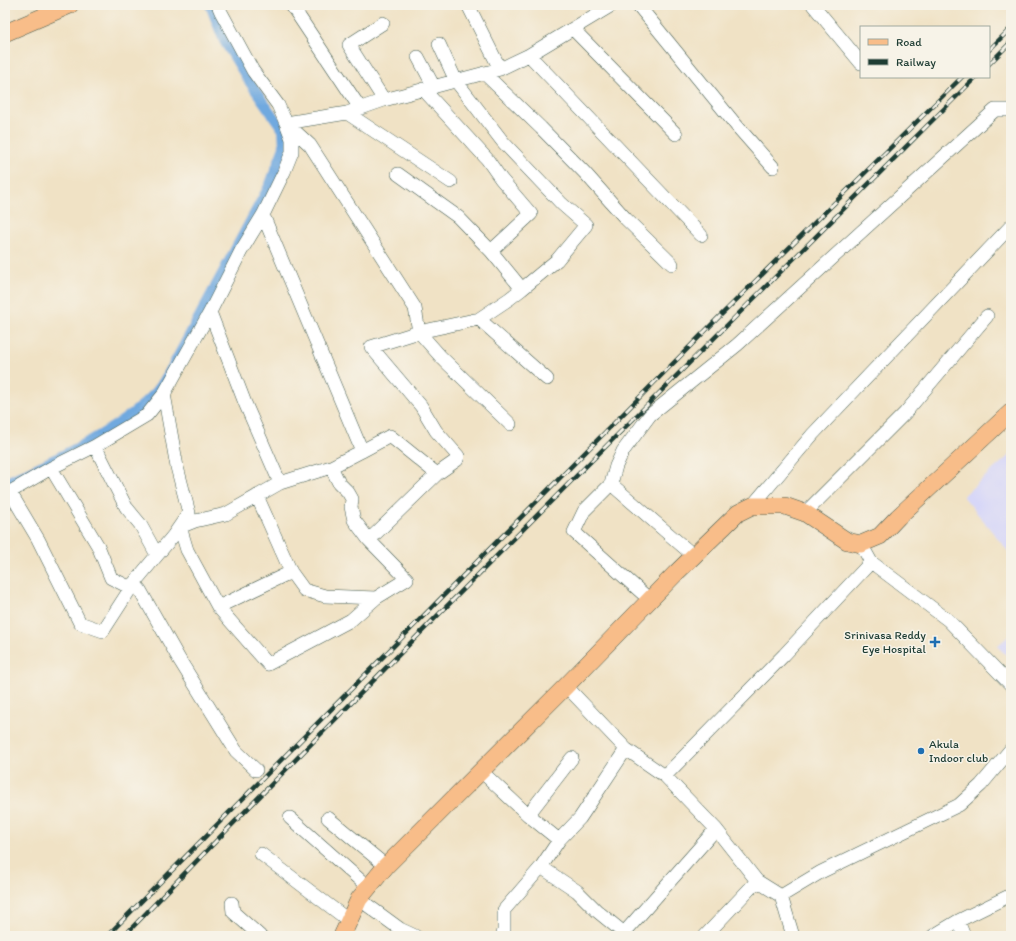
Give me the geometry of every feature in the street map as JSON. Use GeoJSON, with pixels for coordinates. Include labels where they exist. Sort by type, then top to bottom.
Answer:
{"type":"FeatureCollection","features":[{"type":"Feature","properties":{"kind":"main road"},"geometry":{"type":"LineString","coordinates":[[5,33],[70,5]]}},
{"type":"Feature","properties":{"kind":"main road"},"geometry":{"type":"LineString","coordinates":[[345,928],[363,893],[386,866],[738,513],[752,506],[785,506],[805,513],[847,541],[861,544],[880,536],[1011,412]]}},
{"type":"Feature","properties":{"kind":"street"},"geometry":{"type":"LineString","coordinates":[[164,394],[177,467],[189,513],[173,536],[132,585],[103,631],[80,623],[38,539],[10,492],[51,468],[95,446],[147,415],[164,394],[210,312],[241,250],[263,215],[284,172],[292,152],[292,140],[286,123],[278,105],[253,71],[218,5]]}},
{"type":"Feature","properties":{"kind":"street"},"geometry":{"type":"LineString","coordinates":[[293,5],[292,6],[360,108]]}},
{"type":"Feature","properties":{"kind":"street"},"geometry":{"type":"LineString","coordinates":[[468,5],[500,69]]}},
{"type":"Feature","properties":{"kind":"street"},"geometry":{"type":"LineString","coordinates":[[286,123],[347,113],[384,100],[500,69],[529,55],[612,5]]}},
{"type":"Feature","properties":{"kind":"street"},"geometry":{"type":"LineString","coordinates":[[638,5],[731,119],[773,167]]}},
{"type":"Feature","properties":{"kind":"street"},"geometry":{"type":"LineString","coordinates":[[814,5],[860,62]]}},
{"type":"Feature","properties":{"kind":"street"},"geometry":{"type":"LineString","coordinates":[[384,23],[349,44],[384,100]]}},
{"type":"Feature","properties":{"kind":"street"},"geometry":{"type":"LineString","coordinates":[[573,29],[676,134]]}},
{"type":"Feature","properties":{"kind":"street"},"geometry":{"type":"LineString","coordinates":[[369,540],[437,474],[457,460],[458,456],[436,431],[421,406],[371,347],[420,332],[479,319],[510,299],[557,260],[586,225],[562,204],[503,142],[456,81],[439,44]]}},
{"type":"Feature","properties":{"kind":"street"},"geometry":{"type":"LineString","coordinates":[[529,55],[701,235]]}},
{"type":"Feature","properties":{"kind":"street"},"geometry":{"type":"LineString","coordinates":[[418,57],[429,88],[487,159],[501,179],[531,214],[491,251]]}},
{"type":"Feature","properties":{"kind":"street"},"geometry":{"type":"LineString","coordinates":[[484,73],[541,128],[585,173],[626,219],[672,264]]}},
{"type":"Feature","properties":{"kind":"street"},"geometry":{"type":"LineString","coordinates":[[650,600],[574,532],[584,511],[611,484],[616,466],[623,451],[650,416],[738,345],[995,110],[1011,110]]}},
{"type":"Feature","properties":{"kind":"street"},"geometry":{"type":"LineString","coordinates":[[347,113],[451,182]]}},
{"type":"Feature","properties":{"kind":"street"},"geometry":{"type":"LineString","coordinates":[[286,123],[310,145],[415,308],[420,332],[441,358],[510,424]]}},
{"type":"Feature","properties":{"kind":"street"},"geometry":{"type":"LineString","coordinates":[[398,174],[458,216],[491,251],[522,289]]}},
{"type":"Feature","properties":{"kind":"street"},"geometry":{"type":"LineString","coordinates":[[263,215],[362,451]]}},
{"type":"Feature","properties":{"kind":"street"},"geometry":{"type":"LineString","coordinates":[[752,506],[813,434],[1011,226]]}},
{"type":"Feature","properties":{"kind":"street"},"geometry":{"type":"LineString","coordinates":[[210,312],[245,403],[280,483]]}},
{"type":"Feature","properties":{"kind":"street"},"geometry":{"type":"LineString","coordinates":[[805,513],[905,413],[987,316]]}},
{"type":"Feature","properties":{"kind":"street"},"geometry":{"type":"LineString","coordinates":[[479,319],[547,379]]}},
{"type":"Feature","properties":{"kind":"street"},"geometry":{"type":"LineString","coordinates":[[180,527],[195,521],[226,514],[280,483],[331,467],[390,436],[437,474]]}},
{"type":"Feature","properties":{"kind":"street"},"geometry":{"type":"LineString","coordinates":[[95,446],[126,507],[140,524],[157,554]]}},
{"type":"Feature","properties":{"kind":"street"},"geometry":{"type":"LineString","coordinates":[[180,527],[187,550],[218,607],[268,664],[351,620],[376,598],[407,579],[369,540],[354,520],[351,507],[352,499],[348,492],[339,484],[331,467]]}},
{"type":"Feature","properties":{"kind":"street"},"geometry":{"type":"LineString","coordinates":[[51,468],[98,546],[111,578],[132,585],[140,590],[179,659],[236,751],[256,770]]}},
{"type":"Feature","properties":{"kind":"street"},"geometry":{"type":"LineString","coordinates":[[611,484],[694,556]]}},
{"type":"Feature","properties":{"kind":"street"},"geometry":{"type":"LineString","coordinates":[[257,496],[291,572],[304,590],[325,596],[376,598]]}},
{"type":"Feature","properties":{"kind":"street"},"geometry":{"type":"LineString","coordinates":[[861,544],[871,562],[948,620],[1011,685]]}},
{"type":"Feature","properties":{"kind":"street"},"geometry":{"type":"LineString","coordinates":[[665,776],[784,656],[871,562]]}},
{"type":"Feature","properties":{"kind":"street"},"geometry":{"type":"LineString","coordinates":[[218,607],[291,572]]}},
{"type":"Feature","properties":{"kind":"street"},"geometry":{"type":"LineString","coordinates":[[566,686],[626,749],[665,776],[716,829],[757,881],[781,896],[793,936]]}},
{"type":"Feature","properties":{"kind":"street"},"geometry":{"type":"LineString","coordinates":[[502,936],[504,931],[504,910],[541,868],[559,840],[580,818],[626,749]]}},
{"type":"Feature","properties":{"kind":"street"},"geometry":{"type":"LineString","coordinates":[[781,896],[821,872],[959,805],[981,785],[1011,749]]}},
{"type":"Feature","properties":{"kind":"street"},"geometry":{"type":"LineString","coordinates":[[528,815],[572,758]]}},
{"type":"Feature","properties":{"kind":"street"},"geometry":{"type":"LineString","coordinates":[[481,771],[528,815],[559,840]]}},
{"type":"Feature","properties":{"kind":"street"},"geometry":{"type":"LineString","coordinates":[[290,818],[363,893],[398,932],[415,936]]}},
{"type":"Feature","properties":{"kind":"street"},"geometry":{"type":"LineString","coordinates":[[328,818],[386,866]]}},
{"type":"Feature","properties":{"kind":"street"},"geometry":{"type":"LineString","coordinates":[[541,868],[577,891],[597,911],[625,935],[716,829]]}},
{"type":"Feature","properties":{"kind":"street"},"geometry":{"type":"LineString","coordinates":[[261,854],[345,928]]}},
{"type":"Feature","properties":{"kind":"street"},"geometry":{"type":"LineString","coordinates":[[705,936],[757,881]]}},
{"type":"Feature","properties":{"kind":"street"},"geometry":{"type":"LineString","coordinates":[[933,936],[958,921],[1011,895]]}},
{"type":"Feature","properties":{"kind":"street"},"geometry":{"type":"LineString","coordinates":[[232,903],[233,912],[260,936]]}},
{"type":"Feature","properties":{"kind":"street"},"geometry":{"type":"LineString","coordinates":[[958,921],[964,936]]}},
{"type":"Feature","properties":{"kind":"shaded area"},"geometry":{"type":"Polygon","coordinates":[[[1011,454],[1011,555],[963,496],[1011,454]]]}},
{"type":"Feature","properties":{"kind":"shaded area"},"geometry":{"type":"Polygon","coordinates":[[[1011,634],[1011,660],[997,646],[1011,634]]]}},
{"type":"Feature","properties":{"kind":"waterway"},"geometry":{"type":"LineString","coordinates":[[5,483],[63,455],[103,433],[139,408],[157,391],[171,369],[270,184],[284,147],[283,130],[248,80],[224,41],[210,5]]}},
{"type":"Feature","properties":{"kind":"railway"},"geometry":{"type":"LineString","coordinates":[[990,49],[1011,28]]}},
{"type":"Feature","properties":{"kind":"railway"},"geometry":{"type":"LineString","coordinates":[[990,63],[1011,42]]}},
{"type":"Feature","properties":{"kind":"railway"},"geometry":{"type":"LineString","coordinates":[[107,936],[717,319],[961,78]]}},
{"type":"Feature","properties":{"kind":"railway"},"geometry":{"type":"LineString","coordinates":[[124,936],[441,612],[975,78]]}},
{"type":"Feature","properties":{"kind":"place","name":"Srinivasa Reddy Eye Hospital"},"geometry":{"type":"Point","coordinates":[935,642]}},
{"type":"Feature","properties":{"kind":"place","name":"Akula Indoor club"},"geometry":{"type":"Point","coordinates":[921,751]}}]}
